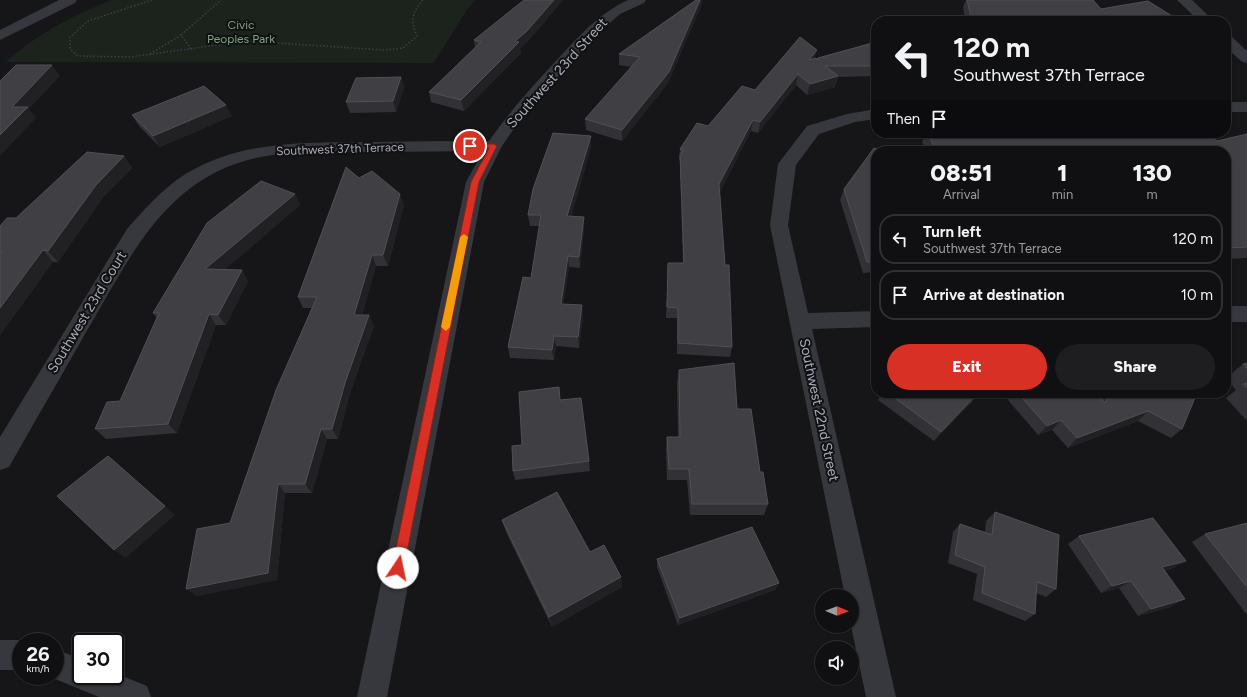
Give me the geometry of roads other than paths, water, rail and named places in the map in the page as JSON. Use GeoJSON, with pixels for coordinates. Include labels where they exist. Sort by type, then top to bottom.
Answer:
{"type":"FeatureCollection","features":[{"type":"Feature","properties":{"kind":"street"},"geometry":{"type":"LineString","coordinates":[[0,36],[6,27],[70,0]]}},
{"type":"Feature","properties":{"kind":"street","name":"Southwest 23rd Street"},"geometry":{"type":"LineString","coordinates":[[372,697],[475,182],[494,146],[516,114],[590,33],[615,11],[639,0]]}},
{"type":"Feature","properties":{"kind":"street"},"geometry":{"type":"LineString","coordinates":[[1184,0],[1202,16]]}},
{"type":"Feature","properties":{"kind":"street"},"geometry":{"type":"LineString","coordinates":[[1231,44],[1247,59]]}},
{"type":"Feature","properties":{"kind":"street"},"geometry":{"type":"LineString","coordinates":[[1231,107],[1247,107]]}},
{"type":"Feature","properties":{"kind":"street","name":"Southwest 22nd Street"},"geometry":{"type":"LineString","coordinates":[[871,115],[853,117],[813,130],[787,164],[779,225],[881,697]]}},
{"type":"Feature","properties":{"kind":"street","name":"Southwest 37th Terrace"},"geometry":{"type":"LineString","coordinates":[[190,179],[231,159],[276,151],[330,147],[494,146]]}},
{"type":"Feature","properties":{"kind":"street","name":"Southwest 23rd Court"},"geometry":{"type":"LineString","coordinates":[[0,459],[134,234],[158,205],[190,179]]}},
{"type":"Feature","properties":{"kind":"street"},"geometry":{"type":"LineString","coordinates":[[1231,314],[1247,314]]}},
{"type":"Feature","properties":{"kind":"street"},"geometry":{"type":"LineString","coordinates":[[800,321],[871,320]]}},
{"type":"Feature","properties":{"kind":"street"},"geometry":{"type":"LineString","coordinates":[[0,654],[12,655]]}},
{"type":"Feature","properties":{"kind":"street"},"geometry":{"type":"LineString","coordinates":[[107,685],[136,697]]}},
{"type":"Feature","properties":{"kind":"park label","name":"Civic Peoples Park"},"geometry":{"type":"Point","coordinates":[241,32]}}]}
